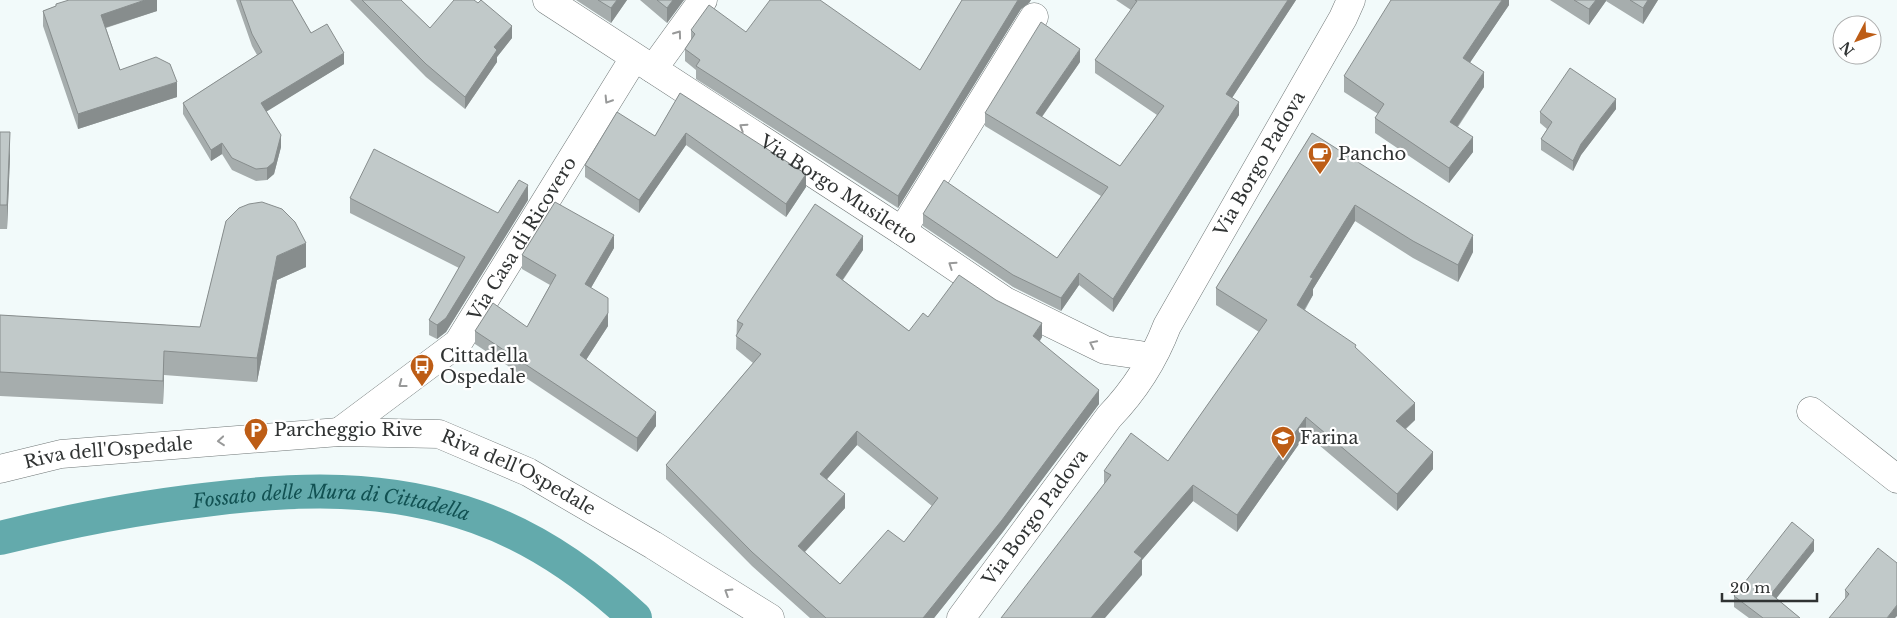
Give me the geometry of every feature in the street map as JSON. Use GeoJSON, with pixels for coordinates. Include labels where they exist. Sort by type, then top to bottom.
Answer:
{"type":"FeatureCollection","features":[{"type":"Feature","properties":{"kind":"street","name":"Via Borgo Musiletto"},"geometry":{"type":"LineString","coordinates":[[547,0],[902,231],[1005,302],[1105,350],[1140,355]]}},
{"type":"Feature","properties":{"kind":"street","name":"Via Casa di Ricovero"},"geometry":{"type":"LineString","coordinates":[[339,432],[458,343],[644,64],[703,0]]}},
{"type":"Feature","properties":{"kind":"street","name":"Via Borgo Padova"},"geometry":{"type":"LineString","coordinates":[[961,618],[1109,417],[1123,402],[1158,350],[1167,326],[1343,18],[1351,0]]}},
{"type":"Feature","properties":{"kind":"street"},"geometry":{"type":"LineString","coordinates":[[902,231],[1034,17]]}},
{"type":"Feature","properties":{"kind":"street","name":"Via Borgo Padova"},"geometry":{"type":"LineString","coordinates":[[1109,417],[1115,397],[1140,355],[1167,326]]}},
{"type":"Feature","properties":{"kind":"street"},"geometry":{"type":"LineString","coordinates":[[1811,411],[1897,479]]}},
{"type":"Feature","properties":{"kind":"street","name":"Riva dell'Ospedale"},"geometry":{"type":"LineString","coordinates":[[0,469],[61,454],[339,432],[439,434],[528,472],[653,545],[770,618]]}},
{"type":"Feature","properties":{"kind":"building"},"geometry":{"type":"Polygon","coordinates":[[[69,0],[145,0],[101,15],[120,70],[156,57],[170,64],[177,82],[78,114],[43,11],[69,0]]]}},
{"type":"Feature","properties":{"kind":"building"},"geometry":{"type":"Polygon","coordinates":[[[240,0],[292,0],[311,33],[327,24],[344,53],[261,103],[281,135],[274,162],[267,168],[256,169],[232,158],[222,143],[211,150],[183,103],[262,52],[252,34],[240,0]]]}},
{"type":"Feature","properties":{"kind":"building"},"geometry":{"type":"Polygon","coordinates":[[[362,0],[401,0],[430,28],[454,0],[474,0],[478,3],[481,0],[512,26],[494,47],[497,50],[465,97],[426,64],[362,0]]]}},
{"type":"Feature","properties":{"kind":"building"},"geometry":{"type":"Polygon","coordinates":[[[598,0],[617,0],[611,8],[598,0]]]}},
{"type":"Feature","properties":{"kind":"building"},"geometry":{"type":"Polygon","coordinates":[[[657,0],[673,0],[667,8],[657,0]]]}},
{"type":"Feature","properties":{"kind":"building"},"geometry":{"type":"Polygon","coordinates":[[[770,0],[820,0],[920,70],[962,0],[1018,0],[898,196],[696,66],[700,60],[685,49],[695,34],[691,30],[709,5],[746,32],[770,0]]]}},
{"type":"Feature","properties":{"kind":"building"},"geometry":{"type":"Polygon","coordinates":[[[1135,0],[1288,0],[1226,94],[1239,102],[1113,299],[1079,273],[1061,298],[1013,275],[923,214],[944,180],[1057,258],[1108,187],[985,113],[1041,22],[1080,49],[1036,113],[1120,166],[1164,106],[1095,60],[1137,1],[1135,0]]]}},
{"type":"Feature","properties":{"kind":"building"},"geometry":{"type":"Polygon","coordinates":[[[1391,0],[1502,0],[1463,58],[1484,72],[1450,122],[1473,137],[1449,168],[1375,118],[1384,104],[1344,76],[1391,0]]]}},
{"type":"Feature","properties":{"kind":"building"},"geometry":{"type":"Polygon","coordinates":[[[1574,0],[1596,0],[1589,9],[1574,0]]]}},
{"type":"Feature","properties":{"kind":"building"},"geometry":{"type":"Polygon","coordinates":[[[1630,0],[1648,0],[1643,8],[1630,0]]]}},
{"type":"Feature","properties":{"kind":"building"},"geometry":{"type":"Polygon","coordinates":[[[1570,68],[1616,99],[1581,144],[1573,161],[1541,139],[1552,122],[1540,112],[1570,68]]]}},
{"type":"Feature","properties":{"kind":"building"},"geometry":{"type":"Polygon","coordinates":[[[680,93],[806,174],[786,204],[686,133],[639,200],[585,165],[617,112],[655,136],[680,93]]]}},
{"type":"Feature","properties":{"kind":"building"},"geometry":{"type":"Polygon","coordinates":[[[0,132],[10,132],[7,205],[0,205],[0,132]]]}},
{"type":"Feature","properties":{"kind":"building"},"geometry":{"type":"Polygon","coordinates":[[[1312,133],[1473,235],[1458,265],[1413,241],[1355,205],[1310,277],[1313,278],[1297,305],[1356,345],[1355,347],[1415,403],[1396,421],[1433,452],[1397,494],[1306,417],[1237,515],[1193,485],[1134,552],[1142,558],[1091,618],[1001,618],[1111,475],[1104,471],[1131,433],[1168,461],[1267,320],[1216,288],[1312,133]]]}},
{"type":"Feature","properties":{"kind":"building"},"geometry":{"type":"Polygon","coordinates":[[[374,149],[498,213],[519,180],[528,185],[446,318],[437,325],[429,320],[465,257],[350,198],[374,149]]]}},
{"type":"Feature","properties":{"kind":"building"},"geometry":{"type":"Polygon","coordinates":[[[262,202],[282,209],[295,222],[306,243],[277,256],[257,358],[164,351],[163,381],[0,372],[0,315],[200,327],[226,221],[239,208],[262,202]]]}},
{"type":"Feature","properties":{"kind":"building"},"geometry":{"type":"Polygon","coordinates":[[[555,202],[614,235],[585,284],[608,298],[608,313],[580,355],[656,412],[637,438],[475,331],[493,303],[527,327],[556,275],[522,255],[555,202]]]}},
{"type":"Feature","properties":{"kind":"building"},"geometry":{"type":"Polygon","coordinates":[[[815,204],[863,236],[836,275],[909,331],[923,313],[928,317],[959,275],[996,300],[1042,323],[1033,336],[1099,390],[1002,520],[923,618],[826,618],[752,552],[666,465],[761,354],[736,336],[743,324],[737,321],[815,204]],[[857,431],[820,474],[845,494],[798,546],[840,584],[888,530],[904,542],[938,498],[857,431]]]}},
{"type":"Feature","properties":{"kind":"building"},"geometry":{"type":"Polygon","coordinates":[[[1792,522],[1814,540],[1771,594],[1800,618],[1763,618],[1734,596],[1792,522]]]}},
{"type":"Feature","properties":{"kind":"building"},"geometry":{"type":"Polygon","coordinates":[[[1878,548],[1897,563],[1897,605],[1887,618],[1829,618],[1849,594],[1845,590],[1878,548]]]}},
{"type":"Feature","properties":{"kind":"waterway","name":"Fossato delle Mura di Cittadella"},"geometry":{"type":"LineString","coordinates":[[0,538],[102,516],[204,500],[273,493],[342,492],[376,494],[443,507],[477,517],[520,536],[581,573],[635,618]]}},
{"type":"Feature","properties":{"kind":"place","name":"Pancho"},"geometry":{"type":"Point","coordinates":[1320,175]}},
{"type":"Feature","properties":{"kind":"place","name":"Cittadella Ospedale"},"geometry":{"type":"Point","coordinates":[422,387]}},
{"type":"Feature","properties":{"kind":"place","name":"Parcheggio Rive"},"geometry":{"type":"Point","coordinates":[256,451]}},
{"type":"Feature","properties":{"kind":"place","name":"Farina"},"geometry":{"type":"Point","coordinates":[1283,459]}}]}
